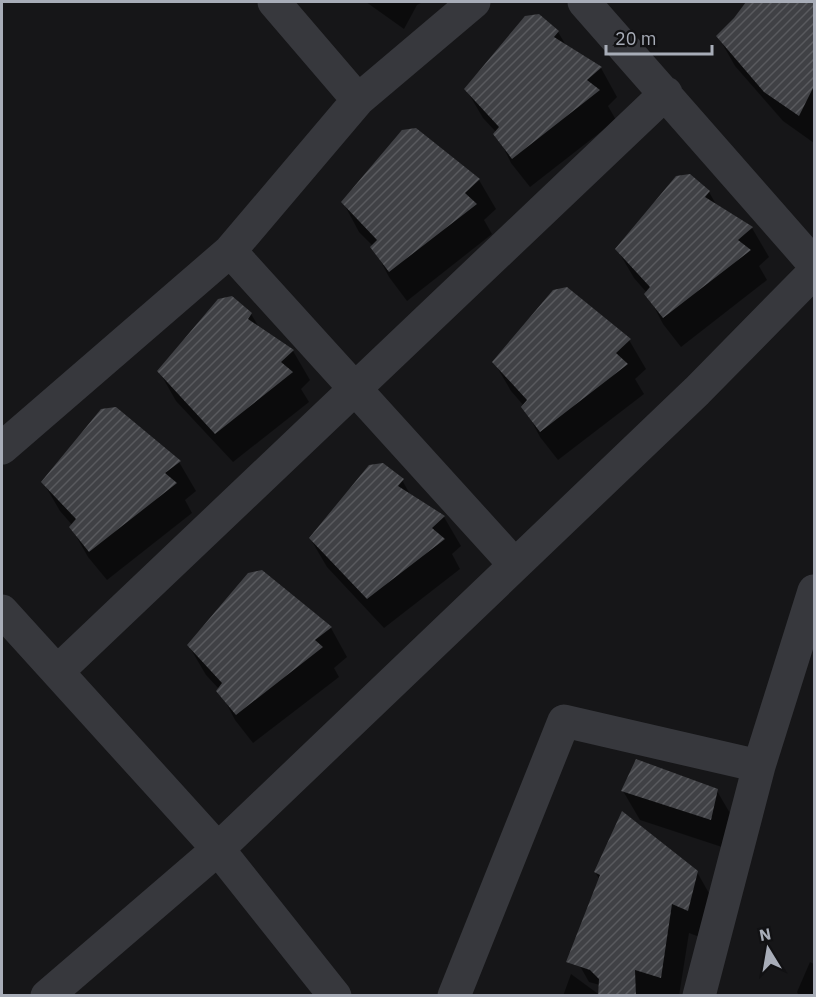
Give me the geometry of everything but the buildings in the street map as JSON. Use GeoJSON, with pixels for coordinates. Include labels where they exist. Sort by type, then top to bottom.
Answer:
{"type":"FeatureCollection","features":[{"type":"Feature","properties":{"kind":"lane"},"geometry":{"type":"LineString","coordinates":[[274,2],[358,100]]}},
{"type":"Feature","properties":{"kind":"lane"},"geometry":{"type":"LineString","coordinates":[[2,448],[230,251],[358,100],[474,2]]}},
{"type":"Feature","properties":{"kind":"lane"},"geometry":{"type":"LineString","coordinates":[[584,2],[814,264]]}},
{"type":"Feature","properties":{"kind":"lane"},"geometry":{"type":"LineString","coordinates":[[58,671],[666,93]]}},
{"type":"Feature","properties":{"kind":"lane"},"geometry":{"type":"LineString","coordinates":[[230,251],[356,386],[515,565]]}},
{"type":"Feature","properties":{"kind":"lane"},"geometry":{"type":"LineString","coordinates":[[47,996],[219,849],[697,391],[814,272]]}},
{"type":"Feature","properties":{"kind":"lane"},"geometry":{"type":"LineString","coordinates":[[699,996],[759,766],[814,591]]}},
{"type":"Feature","properties":{"kind":"lane"},"geometry":{"type":"LineString","coordinates":[[2,610],[219,849],[335,996]]}},
{"type":"Feature","properties":{"kind":"lane"},"geometry":{"type":"LineString","coordinates":[[454,996],[564,721],[759,766]]}}]}
